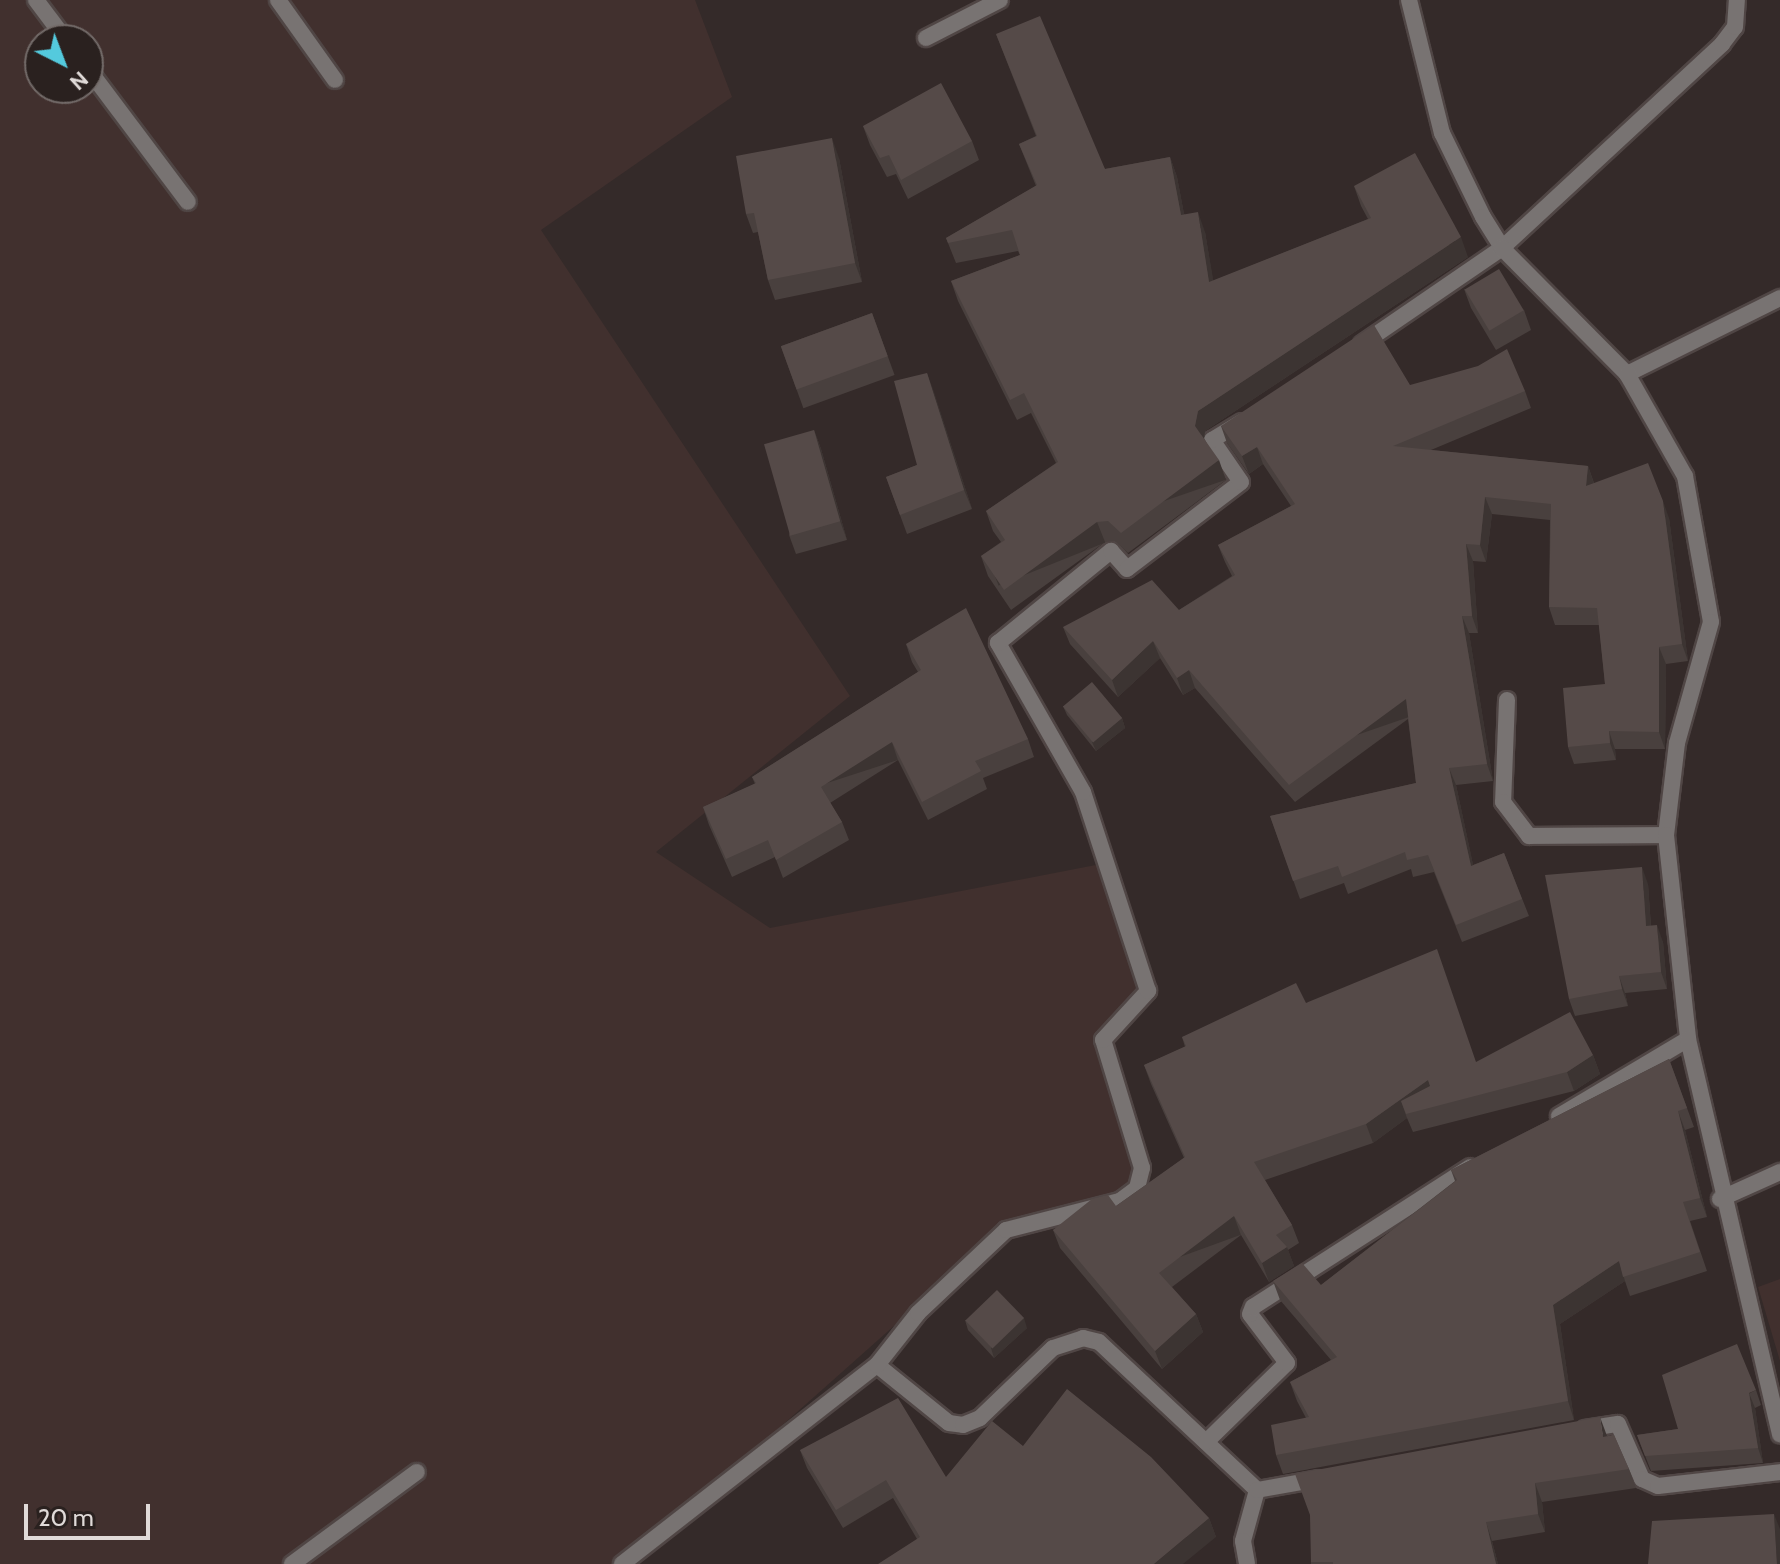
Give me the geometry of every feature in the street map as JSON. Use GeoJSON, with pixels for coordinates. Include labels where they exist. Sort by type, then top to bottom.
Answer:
{"type":"FeatureCollection","features":[{"type":"Feature","properties":{"kind":"street"},"geometry":{"type":"LineString","coordinates":[[36,0],[54,24]]}},
{"type":"Feature","properties":{"kind":"street"},"geometry":{"type":"LineString","coordinates":[[278,0],[335,80]]}},
{"type":"Feature","properties":{"kind":"street"},"geometry":{"type":"LineString","coordinates":[[926,38],[1000,0]]}},
{"type":"Feature","properties":{"kind":"street"},"geometry":{"type":"LineString","coordinates":[[1409,0],[1451,160],[1502,248],[1627,374],[1685,476],[1711,622],[1677,743],[1666,835],[1688,1039],[1720,1199],[1780,1434]]}},
{"type":"Feature","properties":{"kind":"street"},"geometry":{"type":"LineString","coordinates":[[1349,353],[1502,248],[1722,44],[1735,27],[1737,0]]}},
{"type":"Feature","properties":{"kind":"street"},"geometry":{"type":"LineString","coordinates":[[104,90],[188,202]]}},
{"type":"Feature","properties":{"kind":"street"},"geometry":{"type":"LineString","coordinates":[[1627,374],[1780,298]]}},
{"type":"Feature","properties":{"kind":"street"},"geometry":{"type":"LineString","coordinates":[[622,1564],[877,1365],[918,1313],[1006,1230],[1120,1201],[1142,1179],[1103,1040],[1148,991],[1083,792],[998,643],[1111,551],[1127,569],[1241,482],[1212,440],[1262,409]]}},
{"type":"Feature","properties":{"kind":"street"},"geometry":{"type":"LineString","coordinates":[[1507,700],[1503,802],[1529,836],[1666,835]]}},
{"type":"Feature","properties":{"kind":"street"},"geometry":{"type":"LineString","coordinates":[[1545,1124],[1688,1039]]}},
{"type":"Feature","properties":{"kind":"street"},"geometry":{"type":"LineString","coordinates":[[1206,1442],[1287,1363],[1250,1314],[1253,1307],[1490,1156]]}},
{"type":"Feature","properties":{"kind":"street"},"geometry":{"type":"LineString","coordinates":[[1720,1199],[1780,1172]]}},
{"type":"Feature","properties":{"kind":"street"},"geometry":{"type":"LineString","coordinates":[[877,1365],[949,1423],[963,1425],[980,1418],[1053,1348],[1083,1338],[1111,1349],[1257,1490]]}},
{"type":"Feature","properties":{"kind":"street"},"geometry":{"type":"LineString","coordinates":[[1566,1433],[1618,1424],[1642,1479],[1658,1486],[1780,1472]]}},
{"type":"Feature","properties":{"kind":"street"},"geometry":{"type":"LineString","coordinates":[[292,1564],[417,1472]]}},
{"type":"Feature","properties":{"kind":"street"},"geometry":{"type":"LineString","coordinates":[[1257,1490],[1334,1476]]}},
{"type":"Feature","properties":{"kind":"street"},"geometry":{"type":"LineString","coordinates":[[1247,1564],[1243,1541],[1257,1490]]}},
{"type":"Feature","properties":{"kind":"shaded area"},"geometry":{"type":"Polygon","coordinates":[[[0,0],[695,0],[732,97],[541,230],[850,696],[656,852],[770,928],[1106,863],[1151,987],[1098,1032],[1142,1189],[1013,1220],[633,1558],[635,1564],[0,1564],[0,0]]]}},
{"type":"Feature","properties":{"kind":"shaded area"},"geometry":{"type":"Polygon","coordinates":[[[1780,1279],[1780,1361],[1758,1287],[1780,1279]]]}},
{"type":"Feature","properties":{"kind":"building"},"geometry":{"type":"Polygon","coordinates":[[[1040,16],[1105,169],[1170,157],[1181,215],[1198,212],[1209,282],[1371,218],[1354,186],[1415,153],[1461,237],[1198,411],[1195,426],[1219,460],[1121,533],[1108,521],[1097,522],[1004,590],[981,556],[1005,540],[986,511],[1058,462],[1024,393],[1010,400],[951,281],[1020,255],[1012,230],[948,243],[946,238],[1037,185],[1019,144],[1037,136],[996,34],[1040,16]]]}},
{"type":"Feature","properties":{"kind":"building"},"geometry":{"type":"Polygon","coordinates":[[[941,83],[972,141],[901,180],[889,155],[880,158],[863,126],[941,83]]]}},
{"type":"Feature","properties":{"kind":"building"},"geometry":{"type":"Polygon","coordinates":[[[832,138],[855,263],[768,280],[754,213],[746,214],[736,156],[832,138]]]}},
{"type":"Feature","properties":{"kind":"building"},"geometry":{"type":"Polygon","coordinates":[[[1499,269],[1524,310],[1489,331],[1465,290],[1499,269]]]}},
{"type":"Feature","properties":{"kind":"building"},"geometry":{"type":"Polygon","coordinates":[[[872,313],[888,356],[797,389],[781,346],[872,313]]]}},
{"type":"Feature","properties":{"kind":"building"},"geometry":{"type":"Polygon","coordinates":[[[1374,325],[1410,385],[1478,366],[1507,349],[1525,391],[1393,446],[1588,466],[1586,486],[1648,463],[1663,501],[1682,644],[1659,647],[1659,732],[1609,731],[1610,743],[1568,747],[1563,688],[1605,684],[1597,608],[1549,607],[1551,504],[1485,497],[1480,545],[1466,544],[1472,616],[1462,616],[1487,764],[1449,768],[1471,866],[1504,853],[1522,899],[1456,925],[1428,855],[1407,860],[1405,852],[1342,877],[1338,866],[1293,881],[1270,816],[1416,783],[1406,699],[1289,785],[1189,670],[1177,678],[1153,641],[1112,680],[1063,627],[1152,580],[1179,610],[1235,575],[1218,545],[1295,504],[1257,447],[1242,456],[1221,426],[1374,325]]]}},
{"type":"Feature","properties":{"kind":"building"},"geometry":{"type":"Polygon","coordinates":[[[927,373],[964,490],[900,515],[886,477],[917,465],[894,381],[927,373]]]}},
{"type":"Feature","properties":{"kind":"building"},"geometry":{"type":"Polygon","coordinates":[[[814,430],[840,521],[790,536],[764,444],[814,430]]]}},
{"type":"Feature","properties":{"kind":"building"},"geometry":{"type":"Polygon","coordinates":[[[966,608],[1028,739],[975,761],[981,771],[922,802],[892,742],[821,787],[842,822],[776,860],[768,840],[726,859],[703,807],[756,783],[752,777],[921,670],[906,644],[966,608]]]}},
{"type":"Feature","properties":{"kind":"building"},"geometry":{"type":"Polygon","coordinates":[[[1092,682],[1122,718],[1093,742],[1063,706],[1092,682]]]}},
{"type":"Feature","properties":{"kind":"building"},"geometry":{"type":"Polygon","coordinates":[[[1642,867],[1646,926],[1657,925],[1661,972],[1619,976],[1622,989],[1569,999],[1545,875],[1642,867]]]}},
{"type":"Feature","properties":{"kind":"building"},"geometry":{"type":"Polygon","coordinates":[[[1437,949],[1476,1062],[1570,1012],[1593,1055],[1567,1072],[1406,1114],[1401,1101],[1430,1086],[1428,1080],[1366,1124],[1254,1162],[1292,1225],[1276,1235],[1287,1247],[1262,1263],[1234,1216],[1159,1273],[1196,1314],[1155,1351],[1053,1230],[1092,1199],[1108,1195],[1116,1206],[1185,1157],[1144,1065],[1186,1046],[1182,1037],[1296,983],[1306,1003],[1437,949]]]}},
{"type":"Feature","properties":{"kind":"building"},"geometry":{"type":"Polygon","coordinates":[[[1669,1059],[1687,1108],[1678,1111],[1700,1198],[1683,1202],[1700,1252],[1623,1277],[1619,1261],[1553,1305],[1568,1401],[1276,1455],[1271,1425],[1309,1417],[1290,1382],[1337,1357],[1273,1281],[1302,1263],[1321,1285],[1457,1180],[1451,1170],[1669,1059]]]}},
{"type":"Feature","properties":{"kind":"building"},"geometry":{"type":"Polygon","coordinates":[[[997,1290],[1024,1318],[992,1349],[965,1321],[997,1290]]]}},
{"type":"Feature","properties":{"kind":"building"},"geometry":{"type":"Polygon","coordinates":[[[1737,1344],[1756,1390],[1749,1393],[1758,1448],[1645,1456],[1637,1435],[1678,1429],[1662,1375],[1737,1344]]]}},
{"type":"Feature","properties":{"kind":"building"},"geometry":{"type":"Polygon","coordinates":[[[1067,1389],[1151,1457],[1209,1518],[1154,1564],[878,1564],[920,1537],[886,1480],[836,1510],[800,1450],[898,1398],[946,1477],[992,1421],[1023,1446],[1067,1389]]]}},
{"type":"Feature","properties":{"kind":"building"},"geometry":{"type":"Polygon","coordinates":[[[1600,1417],[1603,1437],[1614,1435],[1629,1469],[1535,1483],[1538,1514],[1486,1522],[1496,1564],[1311,1562],[1310,1515],[1295,1474],[1600,1417]]]}},
{"type":"Feature","properties":{"kind":"building"},"geometry":{"type":"Polygon","coordinates":[[[1774,1514],[1777,1564],[1648,1564],[1652,1521],[1774,1514]]]}}]}
